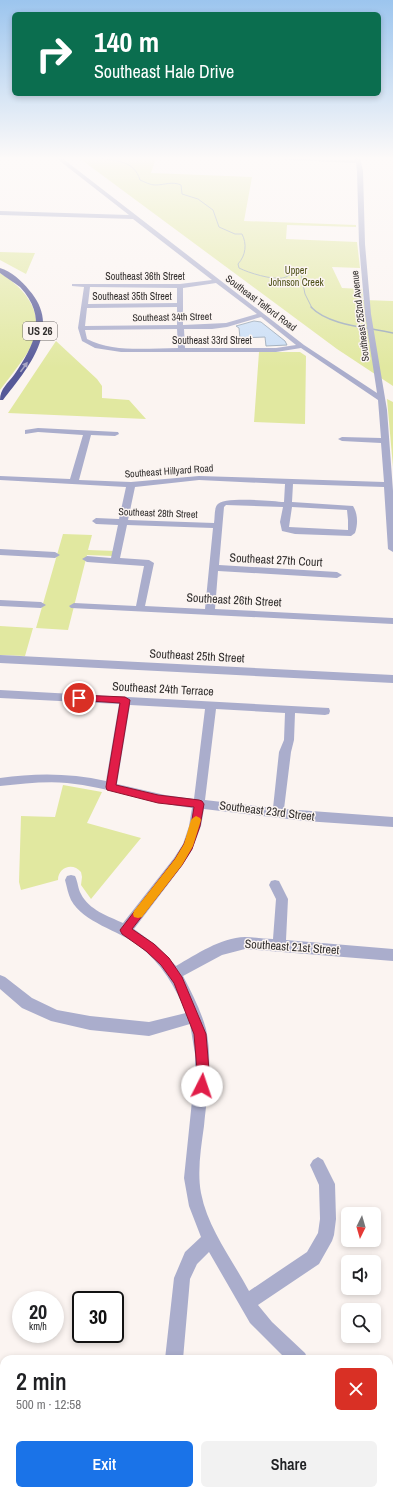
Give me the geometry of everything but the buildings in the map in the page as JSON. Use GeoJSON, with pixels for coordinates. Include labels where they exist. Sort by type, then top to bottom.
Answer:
{"type":"FeatureCollection","features":[{"type":"Feature","properties":{"kind":"highway","name":"US 26"},"geometry":{"type":"LineString","coordinates":[[0,270],[17,281],[29,293],[38,307],[41,326],[34,352],[0,398]]}},
{"type":"Feature","properties":{"kind":"street","name":"Southeast Telford Road"},"geometry":{"type":"LineString","coordinates":[[148,228],[261,316],[302,346],[381,399]]}},
{"type":"Feature","properties":{"kind":"street","name":"Southeast 252nd Avenue"},"geometry":{"type":"LineString","coordinates":[[361,228],[369,326],[381,399],[386,444],[393,549]]}},
{"type":"Feature","properties":{"kind":"street","name":"Southeast 36th Street"},"geometry":{"type":"LineString","coordinates":[[74,285],[180,286],[216,281]]}},
{"type":"Feature","properties":{"kind":"street"},"geometry":{"type":"LineString","coordinates":[[81,328],[87,286]]}},
{"type":"Feature","properties":{"kind":"street"},"geometry":{"type":"LineString","coordinates":[[180,286],[180,327],[182,350]]}},
{"type":"Feature","properties":{"kind":"street","name":"Southeast 35th Street"},"geometry":{"type":"LineString","coordinates":[[84,306],[180,306]]}},
{"type":"Feature","properties":{"kind":"street","name":"Southeast 34th Street"},"geometry":{"type":"LineString","coordinates":[[81,328],[220,326],[261,316]]}},
{"type":"Feature","properties":{"kind":"street","name":"Southeast 33rd Street"},"geometry":{"type":"LineString","coordinates":[[81,328],[81,336],[90,344],[104,348],[121,350],[276,350],[302,346]]}},
{"type":"Feature","properties":{"kind":"street"},"geometry":{"type":"LineString","coordinates":[[28,432],[38,430],[115,434]]}},
{"type":"Feature","properties":{"kind":"street"},"geometry":{"type":"LineString","coordinates":[[74,481],[88,432]]}},
{"type":"Feature","properties":{"kind":"street"},"geometry":{"type":"LineString","coordinates":[[342,439],[386,444]]}},
{"type":"Feature","properties":{"kind":"street","name":"Southeast Hillyard Road"},"geometry":{"type":"LineString","coordinates":[[0,478],[132,485],[199,478],[388,485]]}},
{"type":"Feature","properties":{"kind":"street"},"geometry":{"type":"LineString","coordinates":[[210,612],[220,506],[223,503],[287,505],[350,508],[352,512],[353,530],[351,533],[295,531],[285,529],[283,524],[284,517],[287,512],[287,505],[289,481]]}},
{"type":"Feature","properties":{"kind":"street"},"geometry":{"type":"LineString","coordinates":[[115,561],[132,485]]}},
{"type":"Feature","properties":{"kind":"street","name":"Southeast 28th Street"},"geometry":{"type":"LineString","coordinates":[[96,521],[218,526]]}},
{"type":"Feature","properties":{"kind":"street"},"geometry":{"type":"LineString","coordinates":[[0,552],[55,555]]}},
{"type":"Feature","properties":{"kind":"street"},"geometry":{"type":"LineString","coordinates":[[87,559],[149,563],[140,609]]}},
{"type":"Feature","properties":{"kind":"street","name":"Southeast 27th Court"},"geometry":{"type":"LineString","coordinates":[[214,568],[337,575]]}},
{"type":"Feature","properties":{"kind":"street"},"geometry":{"type":"LineString","coordinates":[[0,603],[41,605]]}},
{"type":"Feature","properties":{"kind":"street","name":"Southeast 26th Street"},"geometry":{"type":"LineString","coordinates":[[74,606],[393,621]]}},
{"type":"Feature","properties":{"kind":"street","name":"Southeast 25th Street"},"geometry":{"type":"LineString","coordinates":[[0,659],[393,679]]}},
{"type":"Feature","properties":{"kind":"street","name":"Southeast 24th Terrace"},"geometry":{"type":"LineString","coordinates":[[0,694],[325,711]]}},
{"type":"Feature","properties":{"kind":"street"},"geometry":{"type":"LineString","coordinates":[[111,787],[125,700]]}},
{"type":"Feature","properties":{"kind":"street"},"geometry":{"type":"LineString","coordinates":[[125,930],[178,862],[188,846],[195,826],[199,804],[211,705]]}},
{"type":"Feature","properties":{"kind":"street"},"geometry":{"type":"LineString","coordinates":[[278,813],[285,752],[289,740],[290,709]]}},
{"type":"Feature","properties":{"kind":"street","name":"Southeast 23rd Street"},"geometry":{"type":"LineString","coordinates":[[0,782],[66,779],[111,787],[158,799],[278,813],[393,822]]}},
{"type":"Feature","properties":{"kind":"street"},"geometry":{"type":"LineString","coordinates":[[71,880],[76,897],[81,905],[96,916],[125,930],[150,947],[165,961],[175,974],[200,1034],[203,1070],[192,1179],[198,1210],[210,1240],[255,1316],[279,1342],[294,1355]]}},
{"type":"Feature","properties":{"kind":"street"},"geometry":{"type":"LineString","coordinates":[[275,885],[282,899],[279,945]]}},
{"type":"Feature","properties":{"kind":"street","name":"Southeast 21st Street"},"geometry":{"type":"LineString","coordinates":[[175,974],[215,950],[245,943],[393,954]]}},
{"type":"Feature","properties":{"kind":"street"},"geometry":{"type":"LineString","coordinates":[[0,982],[27,1003],[56,1016],[90,1023],[149,1028],[194,1017]]}},
{"type":"Feature","properties":{"kind":"street"},"geometry":{"type":"LineString","coordinates":[[247,1302],[313,1258],[326,1235],[328,1218],[327,1184],[318,1165]]}},
{"type":"Feature","properties":{"kind":"street"},"geometry":{"type":"LineString","coordinates":[[174,1355],[182,1278],[191,1258],[210,1240]]}},
{"type":"Feature","properties":{"kind":"green space","name":"Upper Johnson Creek"},"geometry":{"type":"Polygon","coordinates":[[[173,228],[287,228],[286,239],[357,242],[360,268],[332,267],[342,288],[362,289],[363,300],[393,301],[393,386],[337,349],[173,228]]]}},
{"type":"Feature","properties":{"kind":"green space"},"geometry":{"type":"Polygon","coordinates":[[[0,252],[35,253],[26,274],[0,260],[0,252]]]}},
{"type":"Feature","properties":{"kind":"green space"},"geometry":{"type":"Polygon","coordinates":[[[0,273],[20,289],[28,298],[36,319],[36,331],[33,342],[26,355],[0,390],[0,273]]]}},
{"type":"Feature","properties":{"kind":"green space"},"geometry":{"type":"Polygon","coordinates":[[[56,341],[97,379],[102,386],[102,398],[129,400],[146,419],[8,413],[56,341]]]}},
{"type":"Feature","properties":{"kind":"green space"},"geometry":{"type":"Polygon","coordinates":[[[259,352],[300,352],[306,356],[305,424],[254,422],[259,352]]]}},
{"type":"Feature","properties":{"kind":"green space"},"geometry":{"type":"Polygon","coordinates":[[[387,399],[393,402],[393,467],[387,399]]]}},
{"type":"Feature","properties":{"kind":"green space"},"geometry":{"type":"Polygon","coordinates":[[[63,534],[92,535],[88,550],[116,551],[112,556],[87,555],[68,630],[36,628],[63,534]]]}},
{"type":"Feature","properties":{"kind":"green space"},"geometry":{"type":"Polygon","coordinates":[[[0,626],[33,628],[25,656],[0,655],[0,626]]]}},
{"type":"Feature","properties":{"kind":"green space"},"geometry":{"type":"Polygon","coordinates":[[[63,785],[102,792],[87,823],[141,838],[91,899],[81,885],[81,872],[74,867],[66,867],[63,869],[60,872],[58,880],[21,890],[19,882],[21,816],[55,817],[63,785]]]}},
{"type":"Feature","properties":{"kind":"water"},"geometry":{"type":"Polygon","coordinates":[[[254,321],[261,322],[285,341],[287,345],[266,346],[265,337],[240,338],[239,328],[236,326],[254,321]]]}},
{"type":"Feature","properties":{"kind":"waterway"},"geometry":{"type":"LineString","coordinates":[[221,228],[235,234],[242,234],[245,242],[245,249],[243,257],[238,264],[239,268],[254,274],[273,278],[283,278],[295,273],[301,274],[305,294],[312,308]]}},
{"type":"Feature","properties":{"kind":"waterway"},"geometry":{"type":"LineString","coordinates":[[312,308],[328,318],[338,322],[393,333]]}},
{"type":"Feature","properties":{"kind":"slow traffic"},"geometry":{"type":"LineString","coordinates":[[138,914],[178,862],[188,846],[196,820]]}},
{"type":"Feature","properties":{"kind":"route"},"geometry":{"type":"LineString","coordinates":[[79,698],[125,700],[111,787],[158,799],[199,804],[195,826],[188,846],[178,862],[125,930],[150,947],[165,961],[175,974],[183,990],[200,1034],[203,1070],[202,1086]]}}]}
